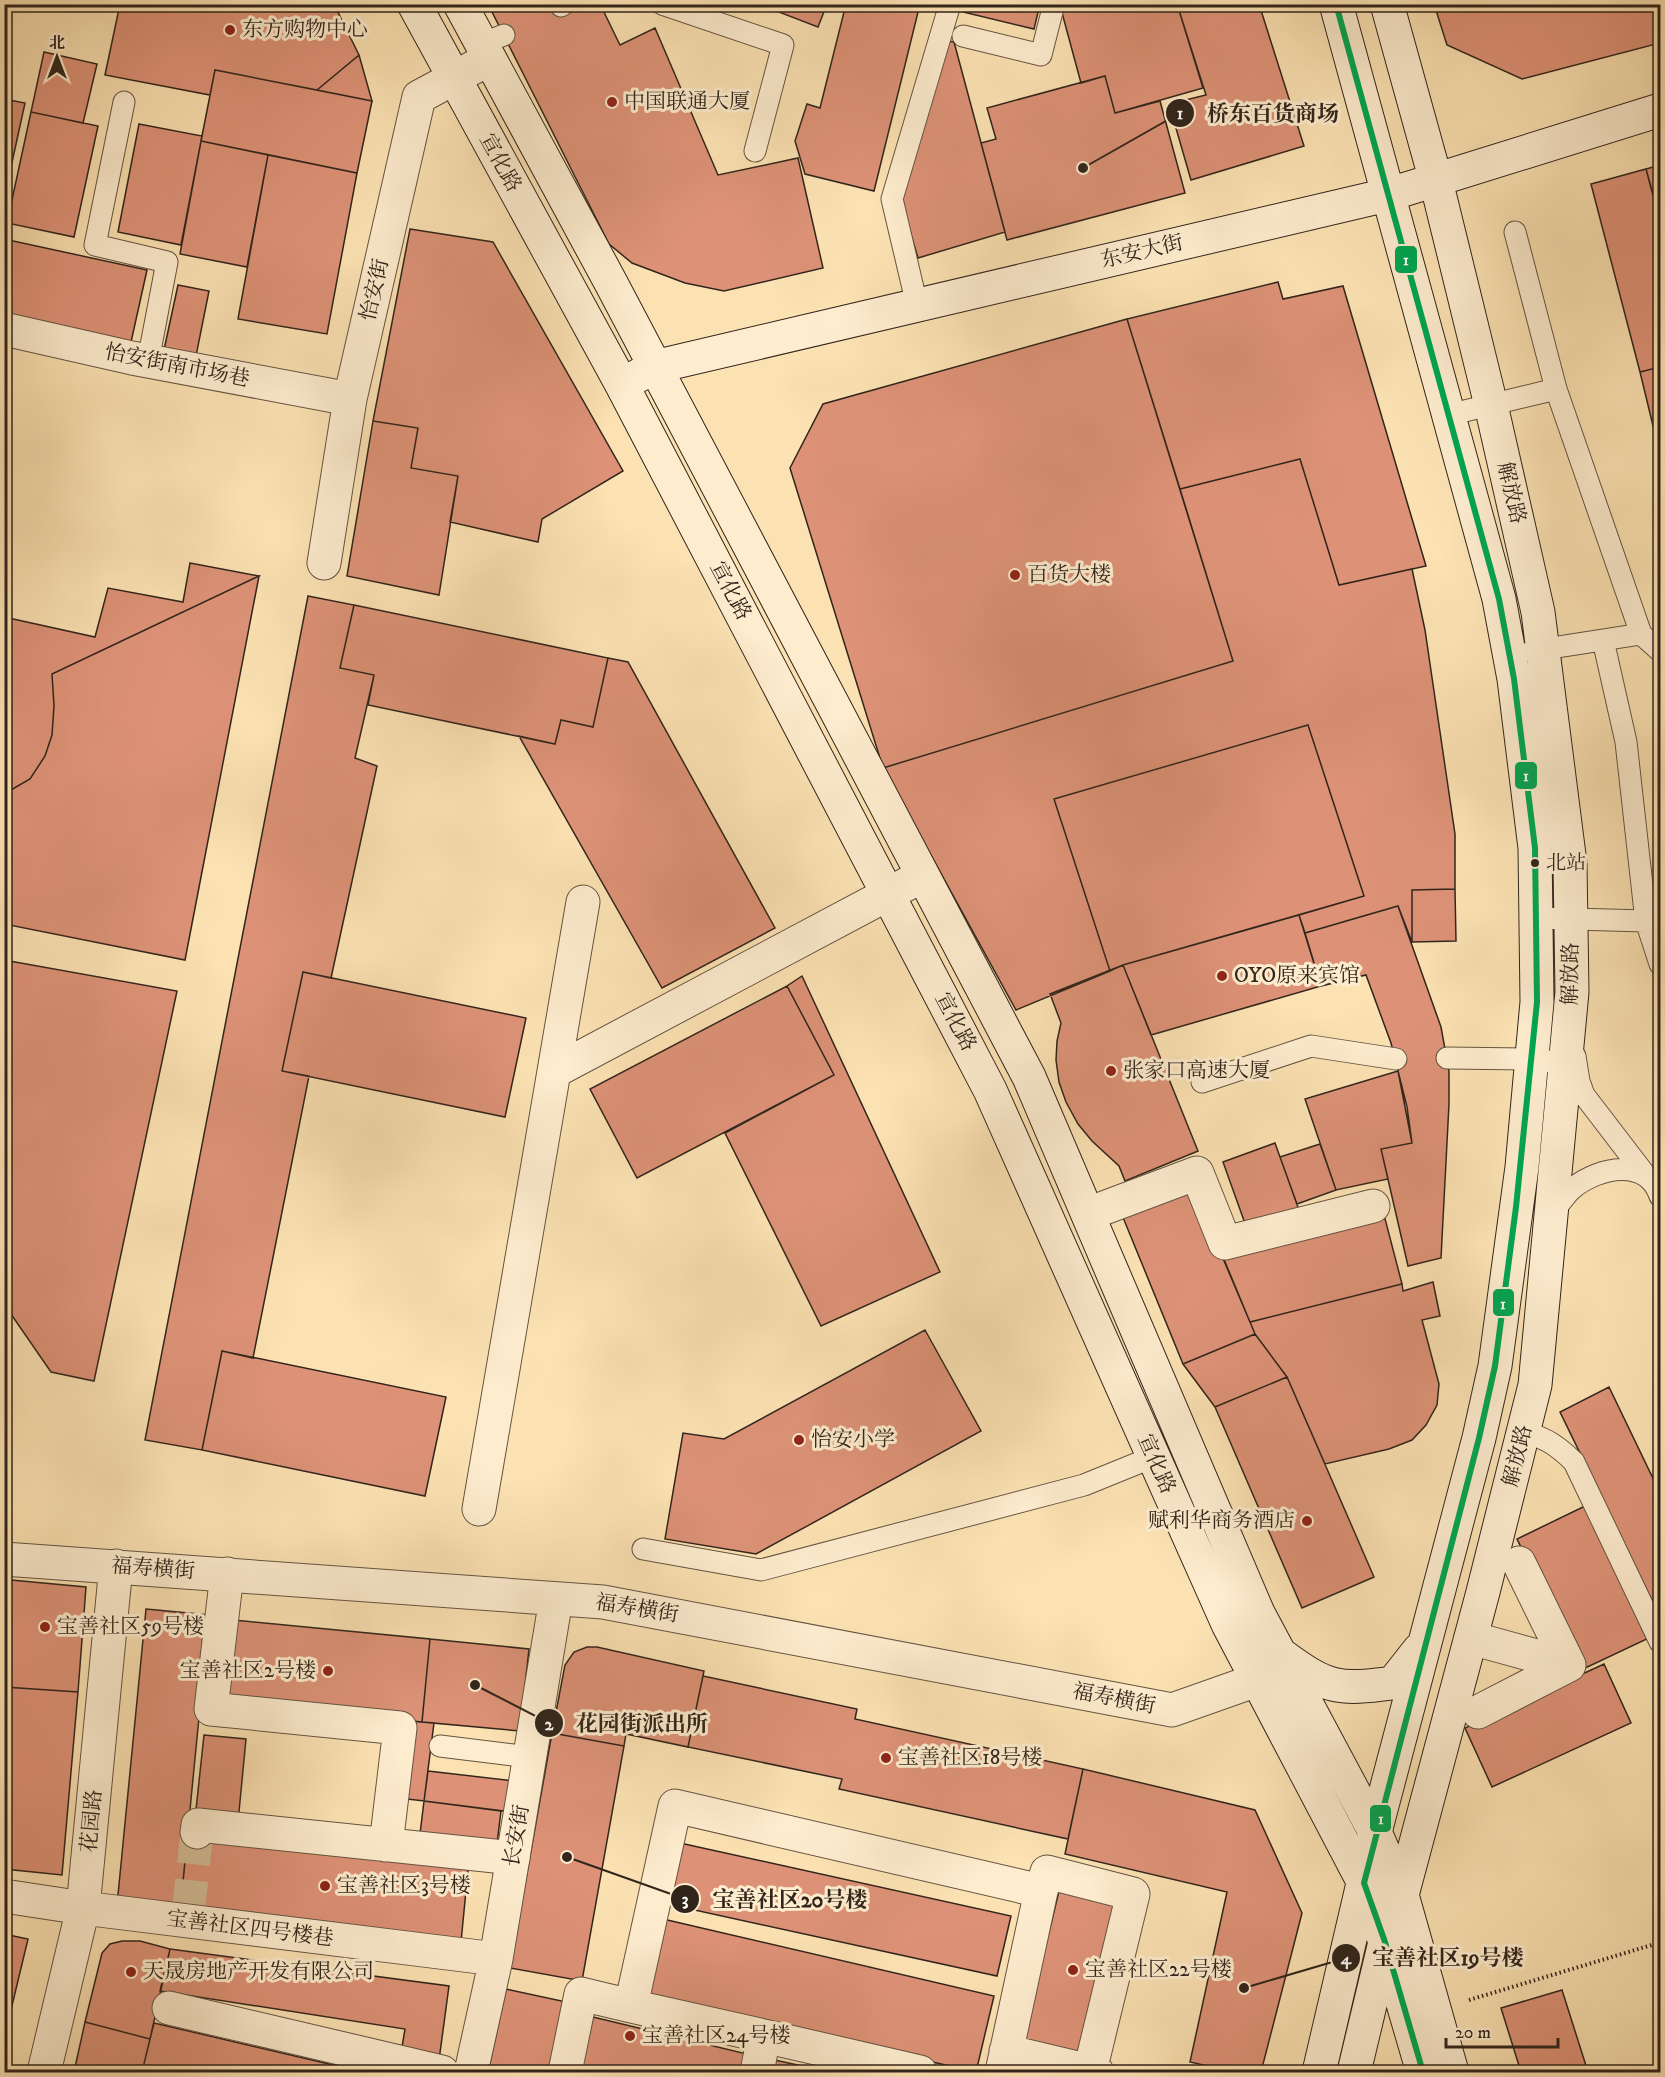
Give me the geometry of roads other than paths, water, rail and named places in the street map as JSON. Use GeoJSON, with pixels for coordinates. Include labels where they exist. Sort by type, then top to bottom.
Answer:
{"type":"FeatureCollection","features":[{"type":"Feature","properties":{"kind":"main road","name":"宣化路"},"geometry":{"type":"LineString","coordinates":[[414,4],[622,384],[990,1090],[1228,1624],[1364,1883],[1385,1942],[1423,2073]]}},
{"type":"Feature","properties":{"kind":"main road","name":"宣化路"},"geometry":{"type":"LineString","coordinates":[[460,4],[491,46],[654,367],[1029,1077],[1258,1613],[1375,1833],[1402,1895],[1452,2073]]}},
{"type":"Feature","properties":{"kind":"main road","name":"解放路"},"geometry":{"type":"LineString","coordinates":[[1319,2073],[1375,1833],[1479,1438],[1495,1366],[1516,1207],[1532,1059],[1535,1019],[1536,918],[1535,848],[1514,680],[1499,599],[1336,4]]}},
{"type":"Feature","properties":{"kind":"main road","name":"解放路"},"geometry":{"type":"LineString","coordinates":[[1354,2073],[1385,1942],[1402,1895],[1471,1638],[1535,1385],[1572,992],[1570,863],[1538,612],[1491,405],[1436,181],[1387,4]]}},
{"type":"Feature","properties":{"kind":"main road","name":"怡安街"},"geometry":{"type":"LineString","coordinates":[[324,563],[350,399],[419,97],[453,78],[491,46]]}},
{"type":"Feature","properties":{"kind":"main road","name":"东安大街"},"geometry":{"type":"LineString","coordinates":[[622,384],[654,367],[1387,195],[1660,110]]}},
{"type":"Feature","properties":{"kind":"main road","name":"怡安街南市场巷"},"geometry":{"type":"LineString","coordinates":[[4,329],[148,361],[350,399]]}},
{"type":"Feature","properties":{"kind":"main road"},"geometry":{"type":"LineString","coordinates":[[555,1071],[922,876]]}},
{"type":"Feature","properties":{"kind":"main road"},"geometry":{"type":"LineString","coordinates":[[479,1509],[583,902]]}},
{"type":"Feature","properties":{"kind":"main road"},"geometry":{"type":"LineString","coordinates":[[1027,1172],[1063,1156]]}},
{"type":"Feature","properties":{"kind":"main road"},"geometry":{"type":"LineString","coordinates":[[1088,1214],[1197,1173],[1225,1243],[1373,1206]]}},
{"type":"Feature","properties":{"kind":"main road","name":"福寿横街"},"geometry":{"type":"LineString","coordinates":[[4,1559],[603,1602],[1172,1710],[1257,1680]]}},
{"type":"Feature","properties":{"kind":"main road"},"geometry":{"type":"LineString","coordinates":[[1519,1563],[1569,1665]]}},
{"type":"Feature","properties":{"kind":"main road","name":"花园路"},"geometry":{"type":"LineString","coordinates":[[44,2073],[83,1908],[116,1566]]}},
{"type":"Feature","properties":{"kind":"main road"},"geometry":{"type":"LineString","coordinates":[[227,1574],[211,1709],[400,1728],[386,1845]]}},
{"type":"Feature","properties":{"kind":"main road","name":"长安街"},"geometry":{"type":"LineString","coordinates":[[471,2073],[496,1959],[556,1599]]}},
{"type":"Feature","properties":{"kind":"main road"},"geometry":{"type":"LineString","coordinates":[[1471,1638],[1569,1665]]}},
{"type":"Feature","properties":{"kind":"main road"},"geometry":{"type":"LineString","coordinates":[[1280,1654],[1310,1676],[1334,1687],[1366,1687],[1393,1683],[1425,1641]]}},
{"type":"Feature","properties":{"kind":"main road"},"geometry":{"type":"LineString","coordinates":[[1478,1712],[1569,1665]]}},
{"type":"Feature","properties":{"kind":"main road"},"geometry":{"type":"LineString","coordinates":[[630,2006],[675,1806],[1041,1891]]}},
{"type":"Feature","properties":{"kind":"main road"},"geometry":{"type":"LineString","coordinates":[[197,1833],[198,1825],[513,1858]]}},
{"type":"Feature","properties":{"kind":"main road"},"geometry":{"type":"LineString","coordinates":[[1047,1872],[1133,1894],[1094,2072],[1004,2062],[1047,1872]]}},
{"type":"Feature","properties":{"kind":"main road","name":"宝善社区四号楼巷"},"geometry":{"type":"LineString","coordinates":[[4,1896],[83,1908],[188,1917],[496,1959]]}},
{"type":"Feature","properties":{"kind":"main road"},"geometry":{"type":"LineString","coordinates":[[565,2073],[581,1994],[920,2073]]}},
{"type":"Feature","properties":{"kind":"main road"},"geometry":{"type":"LineString","coordinates":[[169,2008],[442,2073]]}},
{"type":"Feature","properties":{"kind":"main road"},"geometry":{"type":"LineString","coordinates":[[757,2073],[765,2036]]}},
{"type":"Feature","properties":{"kind":"lane"},"geometry":{"type":"LineString","coordinates":[[662,4],[783,45],[755,151]]}},
{"type":"Feature","properties":{"kind":"lane"},"geometry":{"type":"LineString","coordinates":[[917,305],[892,200],[950,4]]}},
{"type":"Feature","properties":{"kind":"lane"},"geometry":{"type":"LineString","coordinates":[[963,36],[1041,55],[1054,4]]}},
{"type":"Feature","properties":{"kind":"lane"},"geometry":{"type":"LineString","coordinates":[[124,102],[95,245],[167,262],[148,361]]}},
{"type":"Feature","properties":{"kind":"lane"},"geometry":{"type":"LineString","coordinates":[[1515,232],[1556,389],[1641,634],[1660,651]]}},
{"type":"Feature","properties":{"kind":"lane"},"geometry":{"type":"LineString","coordinates":[[1448,415],[1556,389]]}},
{"type":"Feature","properties":{"kind":"lane"},"geometry":{"type":"LineString","coordinates":[[1509,653],[1543,650],[1641,634]]}},
{"type":"Feature","properties":{"kind":"lane"},"geometry":{"type":"LineString","coordinates":[[1603,640],[1626,742],[1646,921],[1660,964]]}},
{"type":"Feature","properties":{"kind":"lane"},"geometry":{"type":"LineString","coordinates":[[1536,918],[1646,921]]}},
{"type":"Feature","properties":{"kind":"lane"},"geometry":{"type":"LineString","coordinates":[[1535,1019],[1570,1022],[1579,1081],[1584,1095],[1643,1172],[1653,1180],[1660,1196]]}},
{"type":"Feature","properties":{"kind":"lane"},"geometry":{"type":"LineString","coordinates":[[1202,1082],[1311,1046],[1396,1059]]}},
{"type":"Feature","properties":{"kind":"lane"},"geometry":{"type":"LineString","coordinates":[[1447,1058],[1532,1059],[1566,1064]]}},
{"type":"Feature","properties":{"kind":"lane"},"geometry":{"type":"LineString","coordinates":[[1516,1207],[1553,1212],[1572,1189],[1588,1178],[1623,1169],[1643,1172]]}},
{"type":"Feature","properties":{"kind":"lane"},"geometry":{"type":"LineString","coordinates":[[1524,1432],[1542,1437],[1558,1446],[1574,1462],[1660,1642]]}},
{"type":"Feature","properties":{"kind":"lane"},"geometry":{"type":"LineString","coordinates":[[643,1549],[761,1570],[1084,1485],[1153,1457]]}},
{"type":"Feature","properties":{"kind":"lane"},"geometry":{"type":"LineString","coordinates":[[440,1746],[530,1757]]}},
{"type":"Feature","properties":{"kind":"tunnel"},"geometry":{"type":"LineString","coordinates":[[188,1913],[197,1832]]}},
{"type":"Feature","properties":{"kind":"place","name":"东方购物中心"},"geometry":{"type":"Point","coordinates":[230,30]}},
{"type":"Feature","properties":{"kind":"place","name":"中国联通大厦"},"geometry":{"type":"Point","coordinates":[612,102]}},
{"type":"Feature","properties":{"kind":"place","name":"桥东百货商场"},"geometry":{"type":"Point","coordinates":[1083,168]}},
{"type":"Feature","properties":{"kind":"place","name":"百货大楼"},"geometry":{"type":"Point","coordinates":[1015,575]}},
{"type":"Feature","properties":{"kind":"place","name":"北站"},"geometry":{"type":"Point","coordinates":[1535,863]}},
{"type":"Feature","properties":{"kind":"place","name":"OYO原来宾馆"},"geometry":{"type":"Point","coordinates":[1222,976]}},
{"type":"Feature","properties":{"kind":"place","name":"张家口高速大厦"},"geometry":{"type":"Point","coordinates":[1111,1071]}},
{"type":"Feature","properties":{"kind":"place","name":"怡安小学"},"geometry":{"type":"Point","coordinates":[799,1440]}},
{"type":"Feature","properties":{"kind":"place","name":"赋利华商务酒店"},"geometry":{"type":"Point","coordinates":[1307,1521]}},
{"type":"Feature","properties":{"kind":"place","name":"宝善社区59号楼"},"geometry":{"type":"Point","coordinates":[45,1627]}},
{"type":"Feature","properties":{"kind":"place","name":"宝善社区2号楼"},"geometry":{"type":"Point","coordinates":[328,1671]}},
{"type":"Feature","properties":{"kind":"place","name":"花园街派出所"},"geometry":{"type":"Point","coordinates":[475,1685]}},
{"type":"Feature","properties":{"kind":"place","name":"宝善社区18号楼"},"geometry":{"type":"Point","coordinates":[886,1758]}},
{"type":"Feature","properties":{"kind":"place","name":"宝善社区20号楼"},"geometry":{"type":"Point","coordinates":[567,1857]}},
{"type":"Feature","properties":{"kind":"place","name":"宝善社区3号楼"},"geometry":{"type":"Point","coordinates":[325,1886]}},
{"type":"Feature","properties":{"kind":"place","name":"宝善社区22号楼"},"geometry":{"type":"Point","coordinates":[1073,1970]}},
{"type":"Feature","properties":{"kind":"place","name":"天晟房地产开发有限公司"},"geometry":{"type":"Point","coordinates":[131,1972]}},
{"type":"Feature","properties":{"kind":"place","name":"宝善社区19号楼"},"geometry":{"type":"Point","coordinates":[1244,1988]}},
{"type":"Feature","properties":{"kind":"place","name":"宝善社区24号楼"},"geometry":{"type":"Point","coordinates":[630,2036]}}]}
